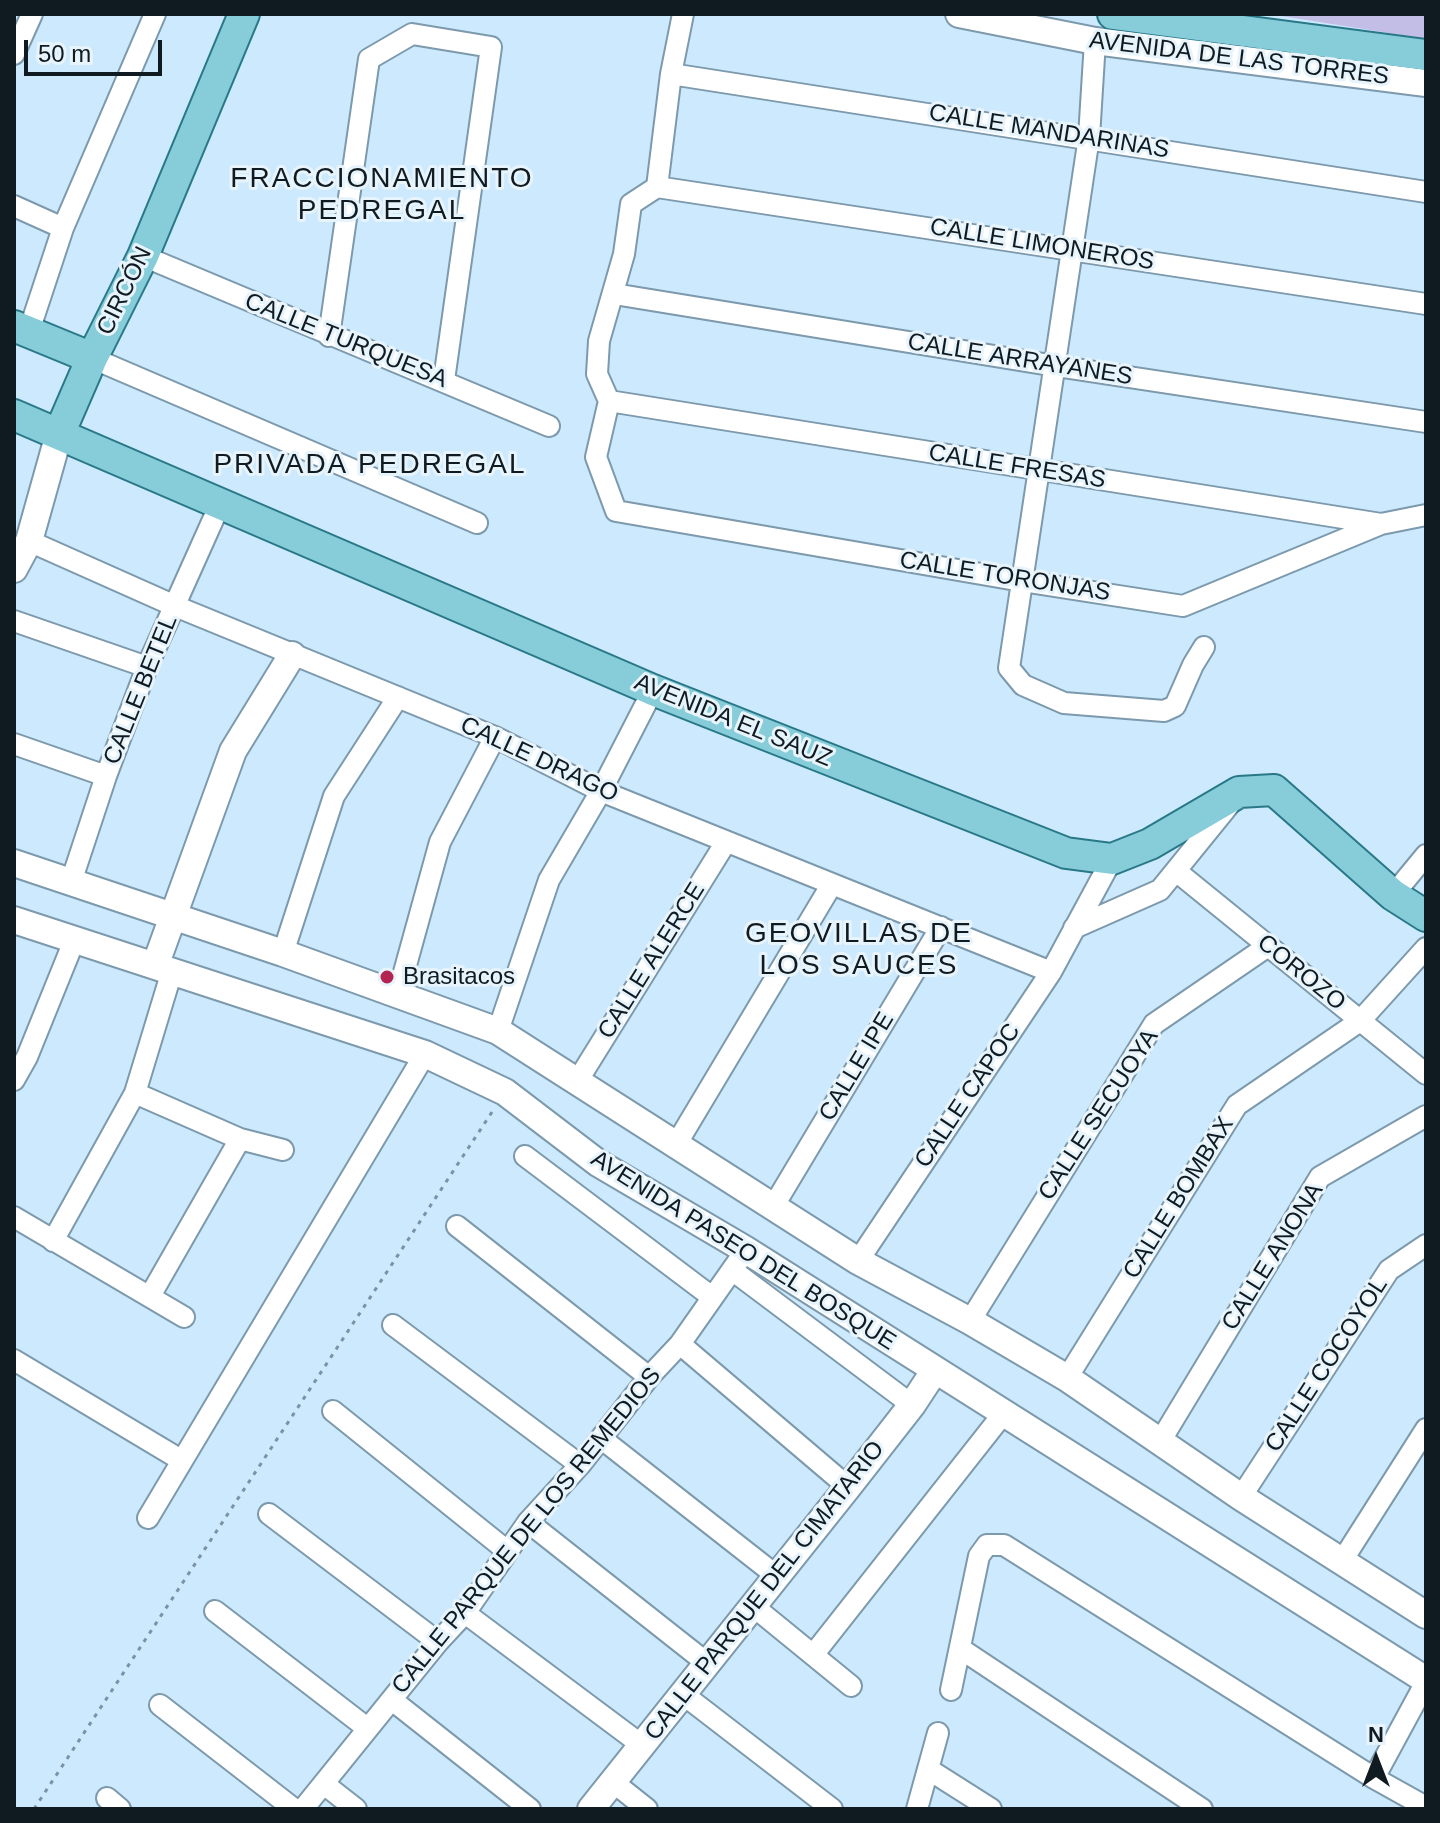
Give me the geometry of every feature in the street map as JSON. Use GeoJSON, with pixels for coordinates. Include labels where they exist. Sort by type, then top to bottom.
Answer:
{"type":"FeatureCollection","features":[{"type":"Feature","properties":{"kind":"main road","name":"CIRCÓN"},"geometry":{"type":"LineString","coordinates":[[14,569],[29,541],[59,434],[92,358],[143,256],[244,14]]}},
{"type":"Feature","properties":{"kind":"main road","name":"AVENIDA DE LAS TORRES"},"geometry":{"type":"LineString","coordinates":[[959,14],[1095,41],[1426,83]]}},
{"type":"Feature","properties":{"kind":"main road","name":"AVENIDA DE LAS TORRES"},"geometry":{"type":"LineString","coordinates":[[1113,14],[1426,55]]}},
{"type":"Feature","properties":{"kind":"main road"},"geometry":{"type":"LineString","coordinates":[[22,329],[92,358]]}},
{"type":"Feature","properties":{"kind":"main road","name":"AVENIDA EL SAUZ"},"geometry":{"type":"LineString","coordinates":[[14,415],[653,690],[1066,853],[1112,859],[1150,844],[1239,792]]}},
{"type":"Feature","properties":{"kind":"main road"},"geometry":{"type":"LineString","coordinates":[[164,968],[173,916],[233,751],[292,655]]}},
{"type":"Feature","properties":{"kind":"main road"},"geometry":{"type":"LineString","coordinates":[[1239,792],[1274,790],[1393,895],[1426,916]]}},
{"type":"Feature","properties":{"kind":"main road"},"geometry":{"type":"LineString","coordinates":[[14,863],[283,953],[498,1031],[858,1261],[1067,1378],[1241,1497],[1426,1615]]}},
{"type":"Feature","properties":{"kind":"main road","name":"AVENIDA PASEO DEL BOSQUE"},"geometry":{"type":"LineString","coordinates":[[14,920],[425,1054],[505,1092],[598,1163],[739,1260],[935,1370],[1426,1681]]}},
{"type":"Feature","properties":{"kind":"main road","name":"CALLE PARQUE DEL CIMATARIO"},"geometry":{"type":"LineString","coordinates":[[591,1809],[778,1577],[912,1405],[935,1370]]}},
{"type":"Feature","properties":{"kind":"street"},"geometry":{"type":"LineString","coordinates":[[14,54],[32,14]]}},
{"type":"Feature","properties":{"kind":"street"},"geometry":{"type":"LineString","coordinates":[[22,329],[155,14]]}},
{"type":"Feature","properties":{"kind":"street"},"geometry":{"type":"LineString","coordinates":[[609,401],[597,374],[599,341],[624,254],[631,204],[657,187],[671,74],[683,14]]}},
{"type":"Feature","properties":{"kind":"street"},"geometry":{"type":"LineString","coordinates":[[329,336],[369,59],[412,34],[491,47],[444,380]]}},
{"type":"Feature","properties":{"kind":"street"},"geometry":{"type":"LineString","coordinates":[[1095,41],[1089,137],[1009,668],[1023,685],[1064,703],[1164,711],[1175,706],[1204,647]]}},
{"type":"Feature","properties":{"kind":"street","name":"CALLE MANDARINAS"},"geometry":{"type":"LineString","coordinates":[[671,74],[1426,192]]}},
{"type":"Feature","properties":{"kind":"street","name":"CALLE LIMONEROS"},"geometry":{"type":"LineString","coordinates":[[657,187],[1426,304]]}},
{"type":"Feature","properties":{"kind":"street"},"geometry":{"type":"LineString","coordinates":[[14,206],[63,228]]}},
{"type":"Feature","properties":{"kind":"street","name":"CALLE TURQUESA"},"geometry":{"type":"LineString","coordinates":[[143,256],[549,426]]}},
{"type":"Feature","properties":{"kind":"street","name":"CALLE ARRAYANES"},"geometry":{"type":"LineString","coordinates":[[614,294],[1426,422]]}},
{"type":"Feature","properties":{"kind":"street"},"geometry":{"type":"LineString","coordinates":[[92,358],[477,523]]}},
{"type":"Feature","properties":{"kind":"street","name":"CALLE TORONJAS"},"geometry":{"type":"LineString","coordinates":[[609,401],[596,457],[616,511],[1022,581],[1183,606],[1381,524]]}},
{"type":"Feature","properties":{"kind":"street","name":"CALLE FRESAS"},"geometry":{"type":"LineString","coordinates":[[609,401],[1381,524],[1426,515]]}},
{"type":"Feature","properties":{"kind":"street","name":"CALLE BETEL"},"geometry":{"type":"LineString","coordinates":[[71,882],[147,667],[221,502]]}},
{"type":"Feature","properties":{"kind":"street","name":"CALLE DRAGO"},"geometry":{"type":"LineString","coordinates":[[29,541],[175,606],[495,737],[601,791],[1051,972]]}},
{"type":"Feature","properties":{"kind":"street"},"geometry":{"type":"LineString","coordinates":[[14,621],[147,667]]}},
{"type":"Feature","properties":{"kind":"street"},"geometry":{"type":"LineString","coordinates":[[498,1031],[549,880],[601,791],[653,690]]}},
{"type":"Feature","properties":{"kind":"street"},"geometry":{"type":"LineString","coordinates":[[283,953],[334,796],[398,697]]}},
{"type":"Feature","properties":{"kind":"street"},"geometry":{"type":"LineString","coordinates":[[398,994],[440,842],[495,737]]}},
{"type":"Feature","properties":{"kind":"street"},"geometry":{"type":"LineString","coordinates":[[14,744],[106,776]]}},
{"type":"Feature","properties":{"kind":"street"},"geometry":{"type":"LineString","coordinates":[[1074,928],[1160,890],[1239,792]]}},
{"type":"Feature","properties":{"kind":"street","name":"CALLE ALERCE"},"geometry":{"type":"LineString","coordinates":[[578,1080],[726,842]]}},
{"type":"Feature","properties":{"kind":"street"},"geometry":{"type":"LineString","coordinates":[[1393,895],[1426,855]]}},
{"type":"Feature","properties":{"kind":"street","name":"CALLE CAPOC"},"geometry":{"type":"LineString","coordinates":[[858,1261],[1051,972],[1112,859]]}},
{"type":"Feature","properties":{"kind":"street","name":"COROZO"},"geometry":{"type":"LineString","coordinates":[[1176,871],[1426,1074]]}},
{"type":"Feature","properties":{"kind":"street"},"geometry":{"type":"LineString","coordinates":[[677,1143],[832,884]]}},
{"type":"Feature","properties":{"kind":"street","name":"CALLE IPE"},"geometry":{"type":"LineString","coordinates":[[773,1207],[941,927]]}},
{"type":"Feature","properties":{"kind":"street"},"geometry":{"type":"LineString","coordinates":[[14,1080],[20,1055],[74,941]]}},
{"type":"Feature","properties":{"kind":"street","name":"CALLE SECUOYA"},"geometry":{"type":"LineString","coordinates":[[970,1321],[1154,1024],[1268,946]]}},
{"type":"Feature","properties":{"kind":"street","name":"CALLE BOMBAX"},"geometry":{"type":"LineString","coordinates":[[1067,1378],[1237,1105],[1360,1021],[1426,948]]}},
{"type":"Feature","properties":{"kind":"street"},"geometry":{"type":"LineString","coordinates":[[53,1241],[135,1093],[164,968]]}},
{"type":"Feature","properties":{"kind":"street"},"geometry":{"type":"LineString","coordinates":[[148,1518],[425,1054]]}},
{"type":"Feature","properties":{"kind":"street"},"geometry":{"type":"LineString","coordinates":[[135,1093],[240,1139],[283,1150]]}},
{"type":"Feature","properties":{"kind":"street","name":"CALLE ANONA"},"geometry":{"type":"LineString","coordinates":[[1161,1440],[1320,1177],[1426,1116]]}},
{"type":"Feature","properties":{"kind":"street"},"geometry":{"type":"LineString","coordinates":[[150,1296],[240,1139]]}},
{"type":"Feature","properties":{"kind":"street"},"geometry":{"type":"LineString","coordinates":[[525,1156],[712,1297]]}},
{"type":"Feature","properties":{"kind":"street"},"geometry":{"type":"LineString","coordinates":[[14,1217],[184,1317]]}},
{"type":"Feature","properties":{"kind":"street"},"geometry":{"type":"LineString","coordinates":[[457,1226],[649,1377]]}},
{"type":"Feature","properties":{"kind":"street","name":"CALLE COCOYOL"},"geometry":{"type":"LineString","coordinates":[[1241,1497],[1389,1270],[1426,1245]]}},
{"type":"Feature","properties":{"kind":"street"},"geometry":{"type":"LineString","coordinates":[[739,1260],[912,1405]]}},
{"type":"Feature","properties":{"kind":"street","name":"CALLE PARQUE DE LOS REMEDIOS"},"geometry":{"type":"LineString","coordinates":[[303,1809],[465,1613],[528,1522],[580,1465],[649,1377],[680,1344],[739,1260]]}},
{"type":"Feature","properties":{"kind":"street"},"geometry":{"type":"LineString","coordinates":[[393,1325],[580,1465]]}},
{"type":"Feature","properties":{"kind":"street"},"geometry":{"type":"LineString","coordinates":[[680,1344],[848,1487]]}},
{"type":"Feature","properties":{"kind":"street"},"geometry":{"type":"LineString","coordinates":[[14,1360],[181,1460]]}},
{"type":"Feature","properties":{"kind":"street"},"geometry":{"type":"LineString","coordinates":[[333,1411],[506,1550]]}},
{"type":"Feature","properties":{"kind":"street"},"geometry":{"type":"LineString","coordinates":[[813,1655],[1003,1414]]}},
{"type":"Feature","properties":{"kind":"street"},"geometry":{"type":"LineString","coordinates":[[1342,1561],[1426,1429]]}},
{"type":"Feature","properties":{"kind":"street"},"geometry":{"type":"LineString","coordinates":[[602,1439],[778,1577]]}},
{"type":"Feature","properties":{"kind":"street"},"geometry":{"type":"LineString","coordinates":[[269,1514],[438,1642]]}},
{"type":"Feature","properties":{"kind":"street"},"geometry":{"type":"LineString","coordinates":[[528,1522],[708,1664]]}},
{"type":"Feature","properties":{"kind":"street"},"geometry":{"type":"LineString","coordinates":[[951,1690],[979,1556],[987,1545],[1004,1545],[1374,1778],[1426,1807]]}},
{"type":"Feature","properties":{"kind":"street"},"geometry":{"type":"LineString","coordinates":[[753,1606],[851,1686]]}},
{"type":"Feature","properties":{"kind":"street"},"geometry":{"type":"LineString","coordinates":[[215,1611],[367,1728]]}},
{"type":"Feature","properties":{"kind":"street"},"geometry":{"type":"LineString","coordinates":[[465,1613],[643,1746]]}},
{"type":"Feature","properties":{"kind":"street"},"geometry":{"type":"LineString","coordinates":[[961,1649],[1202,1809]]}},
{"type":"Feature","properties":{"kind":"street"},"geometry":{"type":"LineString","coordinates":[[1374,1778],[1426,1681]]}},
{"type":"Feature","properties":{"kind":"street"},"geometry":{"type":"LineString","coordinates":[[684,1695],[832,1809]]}},
{"type":"Feature","properties":{"kind":"street"},"geometry":{"type":"LineString","coordinates":[[392,1700],[530,1809]]}},
{"type":"Feature","properties":{"kind":"street"},"geometry":{"type":"LineString","coordinates":[[160,1705],[294,1809]]}},
{"type":"Feature","properties":{"kind":"street"},"geometry":{"type":"LineString","coordinates":[[917,1809],[938,1733]]}},
{"type":"Feature","properties":{"kind":"street"},"geometry":{"type":"LineString","coordinates":[[928,1769],[991,1809]]}},
{"type":"Feature","properties":{"kind":"street"},"geometry":{"type":"LineString","coordinates":[[613,1782],[647,1809]]}},
{"type":"Feature","properties":{"kind":"street"},"geometry":{"type":"LineString","coordinates":[[324,1784],[356,1809]]}},
{"type":"Feature","properties":{"kind":"path"},"geometry":{"type":"LineString","coordinates":[[34,1809],[505,1092]]}},
{"type":"Feature","properties":{"kind":"shaded area"},"geometry":{"type":"Polygon","coordinates":[[[1269,14],[1426,14],[1426,39],[1269,14]]]}},
{"type":"Feature","properties":{"kind":"place","name":"Brasitacos"},"geometry":{"type":"Point","coordinates":[387,977]}},
{"type":"Feature","properties":{"kind":"district","name":"FRACCIONAMIENTO PEDREGAL"},"geometry":{"type":"Point","coordinates":[382,195]}},
{"type":"Feature","properties":{"kind":"district","name":"PRIVADA PEDREGAL"},"geometry":{"type":"Point","coordinates":[370,465]}},
{"type":"Feature","properties":{"kind":"district","name":"GEOVILLAS DE LOS SAUCES"},"geometry":{"type":"Point","coordinates":[859,950]}}]}
